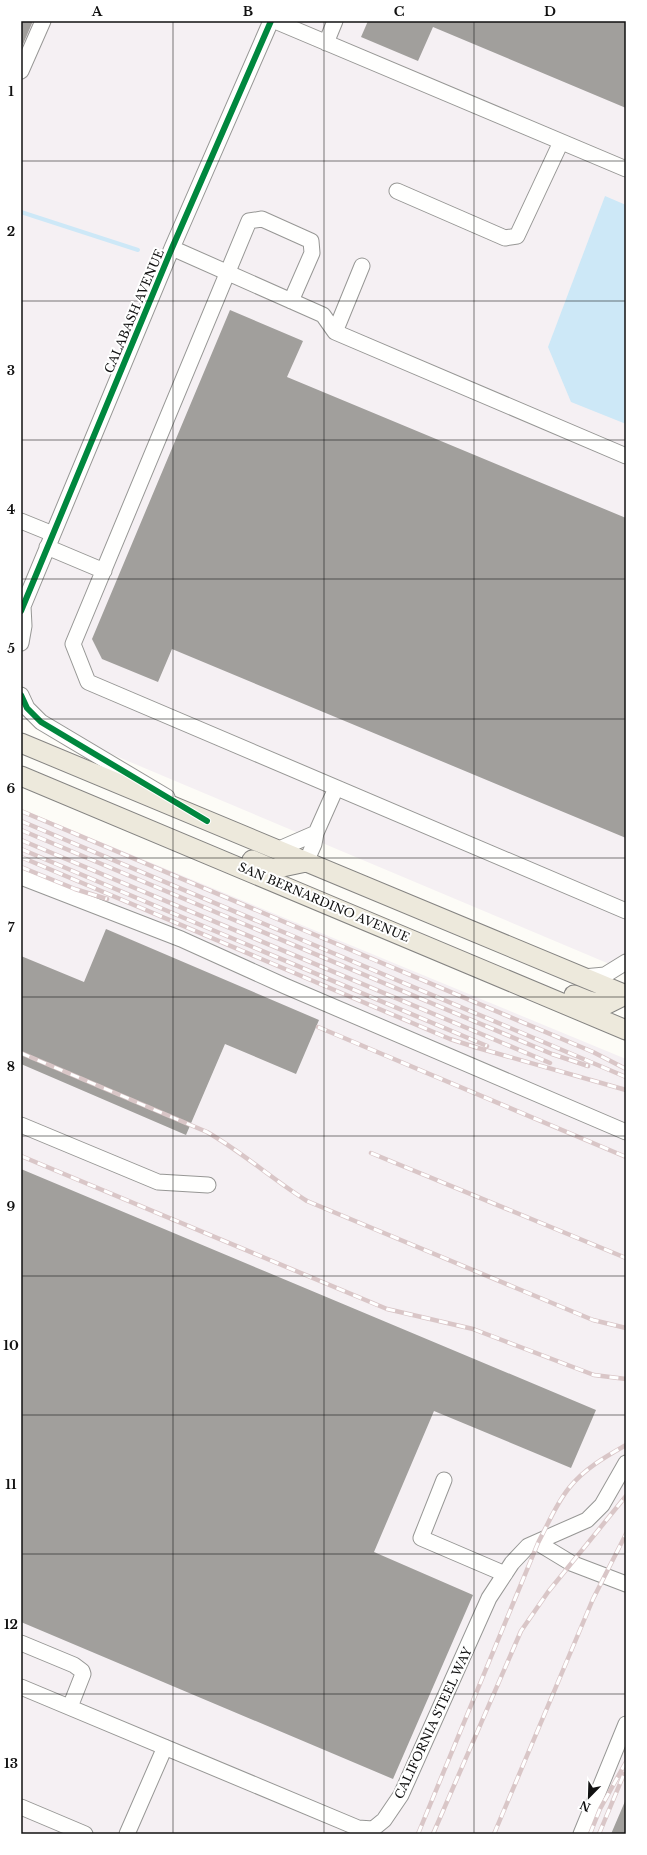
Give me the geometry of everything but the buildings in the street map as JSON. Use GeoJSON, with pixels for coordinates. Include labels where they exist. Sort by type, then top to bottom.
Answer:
{"type":"FeatureCollection","features":[{"type":"Feature","properties":{"kind":"main road"},"geometry":{"type":"LineString","coordinates":[[21,743],[626,995]]}},
{"type":"Feature","properties":{"kind":"main road","name":"SAN BERNARDINO AVENUE"},"geometry":{"type":"LineString","coordinates":[[21,776],[626,1030]]}},
{"type":"Feature","properties":{"kind":"main road"},"geometry":{"type":"LineString","coordinates":[[95,806],[165,824],[273,869],[306,862]]}},
{"type":"Feature","properties":{"kind":"main road"},"geometry":{"type":"LineString","coordinates":[[420,943],[482,956],[590,1001],[605,1005],[626,995]]}},
{"type":"Feature","properties":{"kind":"street"},"geometry":{"type":"LineString","coordinates":[[21,71],[43,21]]}},
{"type":"Feature","properties":{"kind":"street","name":"CALABASH AVENUE"},"geometry":{"type":"LineString","coordinates":[[22,608],[172,248],[271,21]]}},
{"type":"Feature","properties":{"kind":"street"},"geometry":{"type":"LineString","coordinates":[[274,21],[626,169]]}},
{"type":"Feature","properties":{"kind":"street"},"geometry":{"type":"LineString","coordinates":[[326,43],[335,21]]}},
{"type":"Feature","properties":{"kind":"street"},"geometry":{"type":"LineString","coordinates":[[396,191],[505,238],[517,236],[561,142]]}},
{"type":"Feature","properties":{"kind":"street"},"geometry":{"type":"LineString","coordinates":[[291,301],[312,253],[311,241],[262,220],[250,221],[74,644],[88,682],[626,911]]}},
{"type":"Feature","properties":{"kind":"street"},"geometry":{"type":"LineString","coordinates":[[172,248],[323,315],[335,332],[626,456]]}},
{"type":"Feature","properties":{"kind":"street"},"geometry":{"type":"LineString","coordinates":[[335,332],[362,266]]}},
{"type":"Feature","properties":{"kind":"street"},"geometry":{"type":"LineString","coordinates":[[21,521],[50,541],[104,571]]}},
{"type":"Feature","properties":{"kind":"street"},"geometry":{"type":"LineString","coordinates":[[21,643],[24,626],[22,608]]}},
{"type":"Feature","properties":{"kind":"street"},"geometry":{"type":"LineString","coordinates":[[21,695],[27,708],[41,722],[207,821]]}},
{"type":"Feature","properties":{"kind":"street"},"geometry":{"type":"LineString","coordinates":[[306,862],[314,844],[316,833],[336,788]]}},
{"type":"Feature","properties":{"kind":"street"},"geometry":{"type":"LineString","coordinates":[[277,850],[316,833]]}},
{"type":"Feature","properties":{"kind":"street"},"geometry":{"type":"LineString","coordinates":[[21,877],[182,939],[285,986],[626,1132]]}},
{"type":"Feature","properties":{"kind":"street"},"geometry":{"type":"LineString","coordinates":[[582,977],[605,975],[626,962]]}},
{"type":"Feature","properties":{"kind":"street"},"geometry":{"type":"LineString","coordinates":[[21,1124],[158,1182],[208,1185]]}},
{"type":"Feature","properties":{"kind":"street","name":"CALIFORNIA STEEL WAY"},"geometry":{"type":"LineString","coordinates":[[21,1686],[358,1828],[373,1829],[384,1820],[401,1795],[490,1598],[512,1563],[528,1546],[538,1543],[587,1520],[602,1505],[626,1463]]}},
{"type":"Feature","properties":{"kind":"street"},"geometry":{"type":"LineString","coordinates":[[444,1480],[421,1538],[505,1574]]}},
{"type":"Feature","properties":{"kind":"street"},"geometry":{"type":"LineString","coordinates":[[538,1543],[571,1563],[626,1584]]}},
{"type":"Feature","properties":{"kind":"street"},"geometry":{"type":"LineString","coordinates":[[21,1643],[74,1665],[82,1671],[83,1674],[70,1707]]}},
{"type":"Feature","properties":{"kind":"street"},"geometry":{"type":"LineString","coordinates":[[581,1834],[626,1724]]}},
{"type":"Feature","properties":{"kind":"street"},"geometry":{"type":"LineString","coordinates":[[127,1834],[165,1747]]}},
{"type":"Feature","properties":{"kind":"street"},"geometry":{"type":"LineString","coordinates":[[21,1807],[85,1834]]}},
{"type":"Feature","properties":{"kind":"shaded area"},"geometry":{"type":"Polygon","coordinates":[[[21,21],[626,21],[626,971],[21,716],[21,21]]]}},
{"type":"Feature","properties":{"kind":"shaded area"},"geometry":{"type":"Polygon","coordinates":[[[21,809],[626,1059],[626,1834],[21,1834],[21,809]]]}},
{"type":"Feature","properties":{"kind":"water"},"geometry":{"type":"Polygon","coordinates":[[[605,196],[626,205],[626,424],[571,402],[548,347],[605,196]]]}},
{"type":"Feature","properties":{"kind":"waterway"},"geometry":{"type":"LineString","coordinates":[[21,212],[138,250]]}},
{"type":"Feature","properties":{"kind":"railway"},"geometry":{"type":"LineString","coordinates":[[21,811],[593,1052],[626,1069]]}},
{"type":"Feature","properties":{"kind":"railway"},"geometry":{"type":"LineString","coordinates":[[21,821],[626,1077]]}},
{"type":"Feature","properties":{"kind":"railway"},"geometry":{"type":"LineString","coordinates":[[21,830],[552,1054],[588,1066]]}},
{"type":"Feature","properties":{"kind":"railway"},"geometry":{"type":"LineString","coordinates":[[21,840],[550,1063]]}},
{"type":"Feature","properties":{"kind":"railway"},"geometry":{"type":"LineString","coordinates":[[21,849],[487,1046]]}},
{"type":"Feature","properties":{"kind":"railway"},"geometry":{"type":"LineString","coordinates":[[21,857],[450,1039],[626,1090]]}},
{"type":"Feature","properties":{"kind":"railway"},"geometry":{"type":"LineString","coordinates":[[21,867],[75,889],[107,899]]}},
{"type":"Feature","properties":{"kind":"railway"},"geometry":{"type":"LineString","coordinates":[[318,1027],[626,1157]]}},
{"type":"Feature","properties":{"kind":"railway"},"geometry":{"type":"LineString","coordinates":[[21,1053],[207,1132],[307,1201],[593,1320],[626,1328]]}},
{"type":"Feature","properties":{"kind":"railway"},"geometry":{"type":"LineString","coordinates":[[371,1153],[626,1258]]}},
{"type":"Feature","properties":{"kind":"railway"},"geometry":{"type":"LineString","coordinates":[[21,1156],[387,1309],[473,1329],[594,1375],[626,1379]]}},
{"type":"Feature","properties":{"kind":"railway"},"geometry":{"type":"LineString","coordinates":[[418,1834],[538,1543],[552,1514],[564,1494],[581,1475],[626,1445]]}},
{"type":"Feature","properties":{"kind":"railway"},"geometry":{"type":"LineString","coordinates":[[433,1834],[521,1631],[548,1592],[626,1496]]}},
{"type":"Feature","properties":{"kind":"railway"},"geometry":{"type":"LineString","coordinates":[[494,1834],[593,1599],[626,1534]]}},
{"type":"Feature","properties":{"kind":"railway"},"geometry":{"type":"LineString","coordinates":[[590,1834],[600,1809],[626,1762]]}},
{"type":"Feature","properties":{"kind":"railway"},"geometry":{"type":"LineString","coordinates":[[599,1834],[624,1774]]}},
{"type":"Feature","properties":{"kind":"cycle path"},"geometry":{"type":"LineString","coordinates":[[21,611],[172,248],[271,21]]}},
{"type":"Feature","properties":{"kind":"cycle path"},"geometry":{"type":"LineString","coordinates":[[21,695],[27,708],[41,722],[207,821]]}}]}
